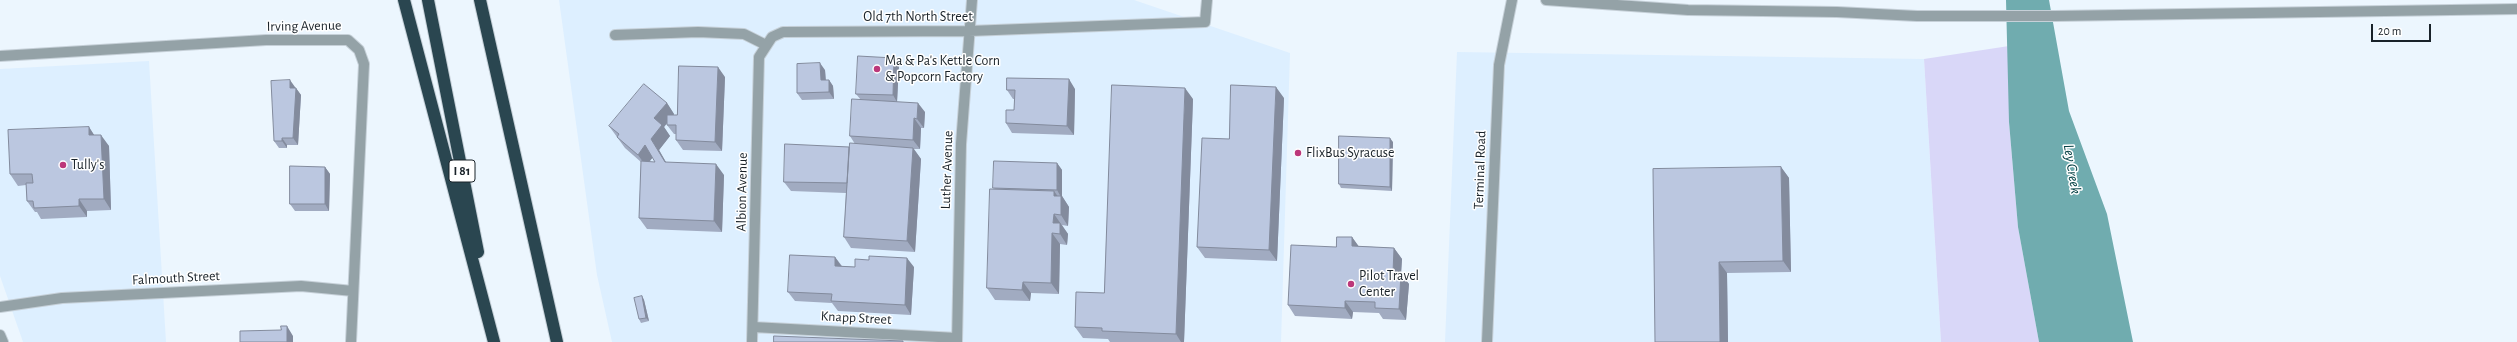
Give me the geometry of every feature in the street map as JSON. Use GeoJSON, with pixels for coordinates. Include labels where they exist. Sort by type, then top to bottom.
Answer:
{"type":"FeatureCollection","features":[{"type":"Feature","properties":{"kind":"highway"},"geometry":{"type":"LineString","coordinates":[[404,0],[494,342]]}},
{"type":"Feature","properties":{"kind":"highway","name":"I 81"},"geometry":{"type":"LineString","coordinates":[[428,0],[497,342]]}},
{"type":"Feature","properties":{"kind":"highway"},"geometry":{"type":"LineString","coordinates":[[481,2],[557,342]]}},
{"type":"Feature","properties":{"kind":"street","name":"Luther Avenue"},"geometry":{"type":"LineString","coordinates":[[957,340],[961,144],[972,0]]}},
{"type":"Feature","properties":{"kind":"street","name":"Old 7th North Street"},"geometry":{"type":"LineString","coordinates":[[766,45],[772,37],[784,32],[969,31],[1205,22],[1207,0]]}},
{"type":"Feature","properties":{"kind":"street","name":"Terminal Road"},"geometry":{"type":"LineString","coordinates":[[1487,342],[1499,65],[1512,0]]}},
{"type":"Feature","properties":{"kind":"street"},"geometry":{"type":"LineString","coordinates":[[1546,0],[1688,10],[1999,16],[2517,9]]}},
{"type":"Feature","properties":{"kind":"street"},"geometry":{"type":"LineString","coordinates":[[615,35],[698,32],[744,34],[766,45]]}},
{"type":"Feature","properties":{"kind":"street","name":"Irving Avenue"},"geometry":{"type":"LineString","coordinates":[[0,56],[266,40],[348,40],[359,50],[364,64],[351,342]]}},
{"type":"Feature","properties":{"kind":"street","name":"Albion Avenue"},"geometry":{"type":"LineString","coordinates":[[752,342],[759,57],[766,45]]}},
{"type":"Feature","properties":{"kind":"street","name":"Falmouth Street"},"geometry":{"type":"LineString","coordinates":[[0,307],[62,298],[285,287],[353,291]]}},
{"type":"Feature","properties":{"kind":"street","name":"Knapp Street"},"geometry":{"type":"LineString","coordinates":[[752,327],[957,340]]}},
{"type":"Feature","properties":{"kind":"street"},"geometry":{"type":"LineString","coordinates":[[0,335],[3,342]]}},
{"type":"Feature","properties":{"kind":"shaded area"},"geometry":{"type":"Polygon","coordinates":[[[559,0],[1134,0],[1290,53],[1281,342],[612,342],[597,275],[559,0]]]}},
{"type":"Feature","properties":{"kind":"shaded area"},"geometry":{"type":"Polygon","coordinates":[[[2022,44],[2009,122],[2018,227],[2039,342],[1941,342],[1924,59],[2022,44]]]}},
{"type":"Feature","properties":{"kind":"shaded area"},"geometry":{"type":"Polygon","coordinates":[[[1457,52],[1924,59],[1941,342],[1445,342],[1457,52]]]}},
{"type":"Feature","properties":{"kind":"shaded area"},"geometry":{"type":"Polygon","coordinates":[[[149,61],[166,342],[23,342],[0,276],[0,69],[149,61]]]}},
{"type":"Feature","properties":{"kind":"water","name":"Ley Creek"},"geometry":{"type":"Polygon","coordinates":[[[2006,0],[2049,0],[2069,111],[2107,214],[2133,342],[2039,342],[2018,227],[2009,122],[2006,0]]]}},
{"type":"Feature","properties":{"kind":"building"},"geometry":{"type":"Polygon","coordinates":[[[858,56],[894,58],[893,95],[856,94],[858,56]]]}},
{"type":"Feature","properties":{"kind":"building"},"geometry":{"type":"Polygon","coordinates":[[[820,63],[821,80],[829,80],[829,92],[797,93],[797,64],[820,63]]]}},
{"type":"Feature","properties":{"kind":"building"},"geometry":{"type":"Polygon","coordinates":[[[679,66],[718,67],[715,142],[676,140],[676,125],[667,125],[667,115],[677,115],[679,66]]]}},
{"type":"Feature","properties":{"kind":"building"},"geometry":{"type":"Polygon","coordinates":[[[1007,78],[1069,79],[1067,126],[1006,123],[1006,110],[1014,110],[1015,90],[1007,90],[1007,78]]]}},
{"type":"Feature","properties":{"kind":"building"},"geometry":{"type":"Polygon","coordinates":[[[290,80],[290,88],[296,88],[293,138],[282,138],[282,141],[274,141],[271,81],[290,80]]]}},
{"type":"Feature","properties":{"kind":"building"},"geometry":{"type":"Polygon","coordinates":[[[644,84],[667,103],[654,118],[662,125],[651,139],[665,162],[716,164],[714,221],[639,218],[641,161],[655,162],[645,145],[638,155],[617,137],[619,134],[609,126],[644,84]]]}},
{"type":"Feature","properties":{"kind":"building"},"geometry":{"type":"Polygon","coordinates":[[[1112,85],[1185,88],[1176,334],[1102,331],[1102,328],[1075,327],[1076,292],[1104,293],[1112,85]]]}},
{"type":"Feature","properties":{"kind":"building"},"geometry":{"type":"Polygon","coordinates":[[[1231,85],[1276,87],[1269,250],[1197,247],[1202,138],[1229,139],[1231,85]]]}},
{"type":"Feature","properties":{"kind":"building"},"geometry":{"type":"Polygon","coordinates":[[[852,99],[918,103],[917,119],[914,118],[913,140],[850,136],[852,99]]]}},
{"type":"Feature","properties":{"kind":"building","name":"Tully's"},"geometry":{"type":"Polygon","coordinates":[[[89,127],[89,135],[101,135],[104,199],[79,199],[79,206],[34,208],[33,201],[27,201],[26,183],[33,183],[32,174],[10,174],[8,130],[89,127]]]}},
{"type":"Feature","properties":{"kind":"building"},"geometry":{"type":"Polygon","coordinates":[[[1339,136],[1390,138],[1390,187],[1339,184],[1339,136]]]}},
{"type":"Feature","properties":{"kind":"building"},"geometry":{"type":"Polygon","coordinates":[[[850,143],[913,148],[907,241],[844,237],[850,143]]]}},
{"type":"Feature","properties":{"kind":"building"},"geometry":{"type":"Polygon","coordinates":[[[785,144],[849,147],[847,183],[784,182],[785,144]]]}},
{"type":"Feature","properties":{"kind":"building"},"geometry":{"type":"Polygon","coordinates":[[[994,161],[1057,163],[1057,190],[993,188],[994,161]]]}},
{"type":"Feature","properties":{"kind":"building"},"geometry":{"type":"Polygon","coordinates":[[[290,166],[325,167],[325,204],[290,204],[290,166]]]}},
{"type":"Feature","properties":{"kind":"building"},"geometry":{"type":"Polygon","coordinates":[[[1781,167],[1783,261],[1719,262],[1720,342],[1655,342],[1653,169],[1781,167]]]}},
{"type":"Feature","properties":{"kind":"building"},"geometry":{"type":"Polygon","coordinates":[[[990,189],[1054,191],[1054,196],[1061,196],[1061,215],[1054,214],[1053,223],[1060,223],[1060,234],[1052,233],[1051,283],[1023,282],[1022,290],[987,288],[990,189]]]}},
{"type":"Feature","properties":{"kind":"building","name":"Pilot Travel Center"},"geometry":{"type":"Polygon","coordinates":[[[1337,237],[1352,237],[1352,246],[1394,248],[1393,273],[1401,273],[1399,309],[1375,308],[1375,302],[1345,301],[1345,308],[1288,305],[1291,245],[1336,247],[1337,237]]]}},
{"type":"Feature","properties":{"kind":"building"},"geometry":{"type":"Polygon","coordinates":[[[790,255],[835,257],[835,266],[855,267],[855,259],[869,260],[869,256],[907,258],[905,305],[831,301],[832,294],[788,292],[790,255]]]}},
{"type":"Feature","properties":{"kind":"building"},"geometry":{"type":"Polygon","coordinates":[[[642,296],[646,318],[639,319],[634,298],[642,296]]]}},
{"type":"Feature","properties":{"kind":"building"},"geometry":{"type":"Polygon","coordinates":[[[281,326],[287,326],[287,342],[240,342],[240,331],[281,330],[281,326]]]}},
{"type":"Feature","properties":{"kind":"building"},"geometry":{"type":"Polygon","coordinates":[[[774,336],[903,341],[903,342],[774,342],[774,336]]]}},
{"type":"Feature","properties":{"kind":"place","name":"Ma & Pa's Kettle Corn & Popcorn Factory"},"geometry":{"type":"Point","coordinates":[877,69]}},
{"type":"Feature","properties":{"kind":"place","name":"FlixBus Syracuse"},"geometry":{"type":"Point","coordinates":[1298,153]}},
{"type":"Feature","properties":{"kind":"place","name":"Tully's"},"geometry":{"type":"Point","coordinates":[63,165]}},
{"type":"Feature","properties":{"kind":"place","name":"Pilot Travel Center"},"geometry":{"type":"Point","coordinates":[1351,284]}}]}
